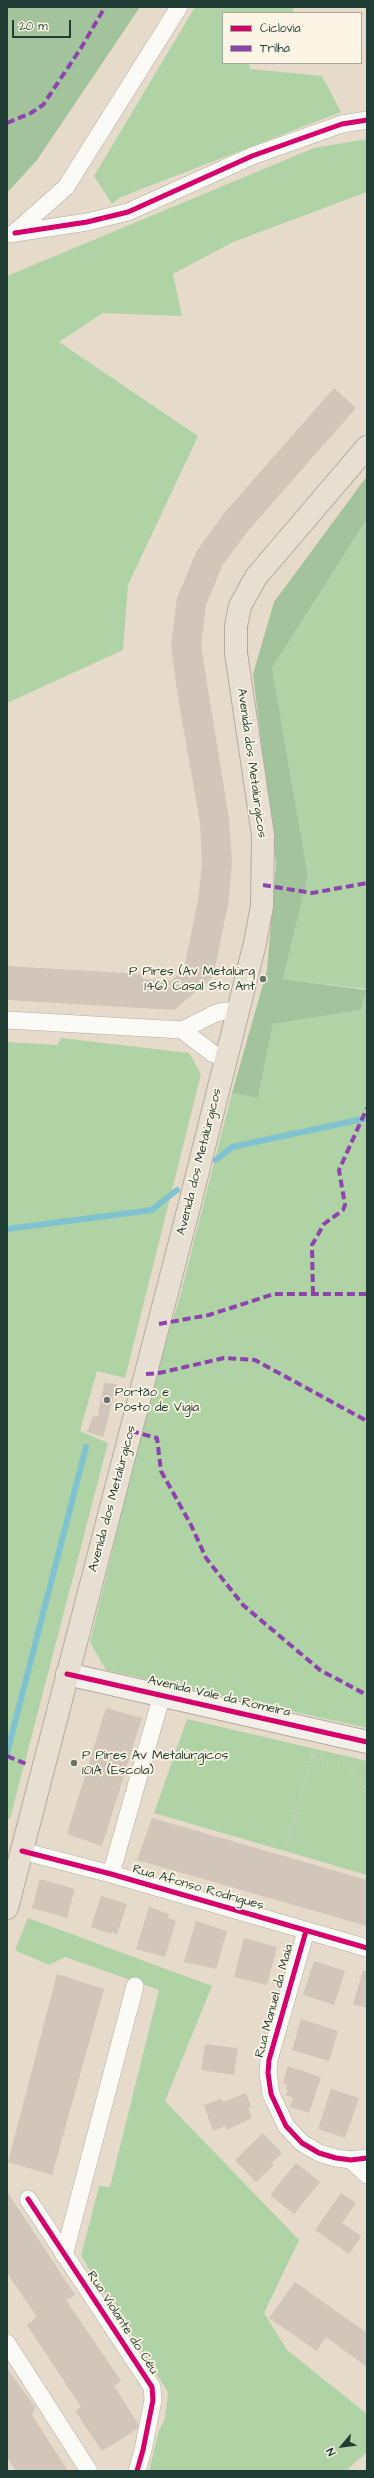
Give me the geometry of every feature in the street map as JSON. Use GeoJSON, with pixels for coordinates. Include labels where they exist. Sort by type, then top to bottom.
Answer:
{"type":"FeatureCollection","features":[{"type":"Feature","properties":{"kind":"main road","name":"Avenida dos Metalúrgicos"},"geometry":{"type":"LineString","coordinates":[[7,1908],[238,1012],[255,943],[262,906],[264,868],[259,801],[236,653],[236,626],[240,606],[256,577],[367,447]]}},
{"type":"Feature","properties":{"kind":"street"},"geometry":{"type":"LineString","coordinates":[[11,236],[66,187],[179,7]]}},
{"type":"Feature","properties":{"kind":"street"},"geometry":{"type":"LineString","coordinates":[[11,236],[87,222],[128,212],[252,156],[342,124],[367,120]]}},
{"type":"Feature","properties":{"kind":"street"},"geometry":{"type":"LineString","coordinates":[[7,1020],[182,1030],[216,1013],[225,1011],[238,1012]]}},
{"type":"Feature","properties":{"kind":"street"},"geometry":{"type":"LineString","coordinates":[[182,1030],[212,1053],[226,1059]]}},
{"type":"Feature","properties":{"kind":"street","name":"Avenida Vale da Romeira"},"geometry":{"type":"LineString","coordinates":[[67,1674],[367,1742]]}},
{"type":"Feature","properties":{"kind":"street"},"geometry":{"type":"LineString","coordinates":[[111,1874],[162,1695]]}},
{"type":"Feature","properties":{"kind":"street","name":"Rua Afonso Rodrigues"},"geometry":{"type":"LineString","coordinates":[[22,1851],[111,1874],[367,1948]]}},
{"type":"Feature","properties":{"kind":"street","name":"Rua Manuel da Maia"},"geometry":{"type":"LineString","coordinates":[[306,1931],[269,2060],[268,2073],[271,2094],[286,2126],[302,2143],[318,2153],[359,2159],[367,2175]]}},
{"type":"Feature","properties":{"kind":"street"},"geometry":{"type":"LineString","coordinates":[[64,2255],[135,1986]]}},
{"type":"Feature","properties":{"kind":"street","name":"Rua Violante do Céu"},"geometry":{"type":"LineString","coordinates":[[28,2199],[152,2387],[153,2400],[143,2450],[137,2471]]}},
{"type":"Feature","properties":{"kind":"street"},"geometry":{"type":"LineString","coordinates":[[7,2342],[89,2471]]}},
{"type":"Feature","properties":{"kind":"path"},"geometry":{"type":"LineString","coordinates":[[285,1851],[318,1731]]}},
{"type":"Feature","properties":{"kind":"path"},"geometry":{"type":"LineString","coordinates":[[312,1756],[353,1769],[367,1792]]}},
{"type":"Feature","properties":{"kind":"green space"},"geometry":{"type":"Polygon","coordinates":[[[7,7],[140,7],[37,160],[7,193],[7,7]]]}},
{"type":"Feature","properties":{"kind":"green space"},"geometry":{"type":"Polygon","coordinates":[[[195,7],[293,7],[293,12],[222,12],[222,64],[249,64],[250,69],[322,76],[341,112],[121,197],[112,204],[94,176],[195,7]]]}},
{"type":"Feature","properties":{"kind":"green space"},"geometry":{"type":"Polygon","coordinates":[[[367,139],[367,192],[233,242],[173,274],[182,316],[103,313],[59,342],[198,436],[128,585],[123,650],[7,703],[7,276],[314,148],[367,139]]]}},
{"type":"Feature","properties":{"kind":"green space"},"geometry":{"type":"Polygon","coordinates":[[[367,476],[367,519],[272,668],[308,876],[283,979],[367,990],[361,1010],[273,1024],[258,1098],[232,1093],[267,970],[276,864],[253,674],[274,602],[367,476]]]}},
{"type":"Feature","properties":{"kind":"green space"},"geometry":{"type":"Polygon","coordinates":[[[367,519],[367,989],[283,979],[308,876],[272,668],[367,519]]]}},
{"type":"Feature","properties":{"kind":"green space"},"geometry":{"type":"Polygon","coordinates":[[[367,990],[367,1728],[106,1670],[90,1642],[155,1378],[180,1296],[232,1093],[258,1098],[273,1024],[361,1010],[367,990]]]}},
{"type":"Feature","properties":{"kind":"green space"},"geometry":{"type":"Polygon","coordinates":[[[61,1038],[189,1053],[201,1074],[125,1378],[97,1371],[80,1431],[108,1443],[10,1819],[7,1818],[7,1042],[58,1045],[61,1038]]]}},
{"type":"Feature","properties":{"kind":"green space"},"geometry":{"type":"Polygon","coordinates":[[[187,1719],[367,1761],[367,1875],[154,1813],[187,1719]]]}},
{"type":"Feature","properties":{"kind":"green space"},"geometry":{"type":"Polygon","coordinates":[[[28,1918],[212,1986],[165,2101],[299,2240],[264,2313],[287,2350],[367,2414],[367,2452],[346,2471],[149,2471],[159,2430],[165,2419],[168,2392],[81,2256],[99,2186],[110,2187],[159,1990],[65,1957],[49,1965],[15,1950],[28,1918]]]}},
{"type":"Feature","properties":{"kind":"building"},"geometry":{"type":"Polygon","coordinates":[[[334,388],[356,408],[247,532],[222,566],[206,605],[201,646],[229,819],[232,863],[228,905],[213,977],[174,1010],[7,1000],[7,966],[143,974],[143,979],[171,981],[184,969],[198,900],[202,863],[200,823],[178,697],[171,646],[177,598],[196,552],[225,512],[334,388]]]}},
{"type":"Feature","properties":{"kind":"building","name":"Portão e Posto de Vigia"},"geometry":{"type":"Polygon","coordinates":[[[104,1383],[117,1384],[103,1437],[87,1432],[93,1416],[98,1416],[104,1383]]]}},
{"type":"Feature","properties":{"kind":"building"},"geometry":{"type":"Polygon","coordinates":[[[106,1708],[142,1718],[102,1846],[67,1834],[106,1708]]]}},
{"type":"Feature","properties":{"kind":"building"},"geometry":{"type":"Polygon","coordinates":[[[152,1818],[367,1880],[367,1926],[137,1860],[152,1818]]]}},
{"type":"Feature","properties":{"kind":"building"},"geometry":{"type":"Polygon","coordinates":[[[40,1879],[75,1889],[67,1918],[32,1908],[40,1879]]]}},
{"type":"Feature","properties":{"kind":"building"},"geometry":{"type":"Polygon","coordinates":[[[101,1896],[127,1904],[117,1934],[112,1932],[111,1934],[91,1927],[101,1896]]]}},
{"type":"Feature","properties":{"kind":"building"},"geometry":{"type":"Polygon","coordinates":[[[149,1907],[169,1914],[168,1918],[176,1921],[165,1957],[136,1949],[149,1907]]]}},
{"type":"Feature","properties":{"kind":"building"},"geometry":{"type":"Polygon","coordinates":[[[196,1921],[227,1931],[216,1969],[184,1962],[196,1921]]]}},
{"type":"Feature","properties":{"kind":"building"},"geometry":{"type":"Polygon","coordinates":[[[244,1938],[277,1947],[267,1985],[234,1977],[244,1938]]]}},
{"type":"Feature","properties":{"kind":"building"},"geometry":{"type":"Polygon","coordinates":[[[314,1961],[345,1971],[334,2005],[303,1995],[314,1961]]]}},
{"type":"Feature","properties":{"kind":"building"},"geometry":{"type":"Polygon","coordinates":[[[363,1970],[367,1972],[367,2008],[353,2004],[363,1970]]]}},
{"type":"Feature","properties":{"kind":"building"},"geometry":{"type":"Polygon","coordinates":[[[57,1974],[104,1989],[52,2175],[8,2162],[57,1974]]]}},
{"type":"Feature","properties":{"kind":"building"},"geometry":{"type":"Polygon","coordinates":[[[301,2019],[338,2031],[329,2061],[292,2050],[301,2019]]]}},
{"type":"Feature","properties":{"kind":"building"},"geometry":{"type":"Polygon","coordinates":[[[205,2044],[238,2048],[234,2075],[201,2070],[205,2044]]]}},
{"type":"Feature","properties":{"kind":"building"},"geometry":{"type":"Polygon","coordinates":[[[288,2066],[321,2077],[309,2113],[290,2107],[293,2098],[285,2095],[288,2091],[286,2088],[287,2085],[283,2083],[288,2066]]]}},
{"type":"Feature","properties":{"kind":"building"},"geometry":{"type":"Polygon","coordinates":[[[331,2089],[359,2098],[345,2138],[318,2129],[331,2089]]]}},
{"type":"Feature","properties":{"kind":"building"},"geometry":{"type":"Polygon","coordinates":[[[246,2093],[251,2107],[248,2108],[252,2118],[227,2130],[225,2126],[213,2131],[204,2105],[221,2099],[223,2102],[246,2093]]]}},
{"type":"Feature","properties":{"kind":"building"},"geometry":{"type":"Polygon","coordinates":[[[263,2133],[282,2153],[272,2163],[274,2165],[256,2182],[235,2160],[263,2133]]]}},
{"type":"Feature","properties":{"kind":"building"},"geometry":{"type":"Polygon","coordinates":[[[296,2163],[320,2182],[294,2214],[270,2195],[296,2163]]]}},
{"type":"Feature","properties":{"kind":"building"},"geometry":{"type":"Polygon","coordinates":[[[7,2191],[75,2295],[66,2300],[121,2381],[114,2386],[140,2427],[102,2451],[75,2411],[81,2407],[27,2325],[37,2317],[7,2273],[7,2191]]]}},
{"type":"Feature","properties":{"kind":"building"},"geometry":{"type":"Polygon","coordinates":[[[341,2193],[356,2203],[342,2223],[361,2236],[349,2254],[315,2230],[341,2193]]]}},
{"type":"Feature","properties":{"kind":"building"},"geometry":{"type":"Polygon","coordinates":[[[295,2282],[367,2333],[367,2367],[326,2337],[317,2351],[269,2318],[295,2282]]]}},
{"type":"Feature","properties":{"kind":"building"},"geometry":{"type":"Polygon","coordinates":[[[7,2368],[35,2407],[32,2415],[68,2471],[16,2471],[7,2458],[7,2368]]]}},
{"type":"Feature","properties":{"kind":"waterway"},"geometry":{"type":"LineString","coordinates":[[216,1160],[232,1147],[367,1118]]}},
{"type":"Feature","properties":{"kind":"waterway"},"geometry":{"type":"LineString","coordinates":[[7,1229],[152,1210],[177,1190]]}},
{"type":"Feature","properties":{"kind":"waterway"},"geometry":{"type":"LineString","coordinates":[[7,1753],[86,1447]]}},
{"type":"Feature","properties":{"kind":"marked path"},"geometry":{"type":"LineString","coordinates":[[7,123],[31,113],[43,105],[81,48],[105,7]]}},
{"type":"Feature","properties":{"kind":"marked path"},"geometry":{"type":"LineString","coordinates":[[263,885],[312,893],[367,883]]}},
{"type":"Feature","properties":{"kind":"marked path"},"geometry":{"type":"LineString","coordinates":[[313,1294],[312,1245],[324,1224],[343,1210],[345,1205],[339,1170],[367,1108]]}},
{"type":"Feature","properties":{"kind":"marked path"},"geometry":{"type":"LineString","coordinates":[[159,1324],[209,1315],[274,1294],[367,1294]]}},
{"type":"Feature","properties":{"kind":"marked path"},"geometry":{"type":"LineString","coordinates":[[146,1374],[159,1373],[224,1358],[255,1360],[367,1421]]}},
{"type":"Feature","properties":{"kind":"marked path"},"geometry":{"type":"LineString","coordinates":[[131,1431],[157,1438],[161,1471],[191,1525],[206,1558],[243,1605],[320,1670],[367,1695]]}},
{"type":"Feature","properties":{"kind":"marked path"},"geometry":{"type":"LineString","coordinates":[[7,1756],[29,1765]]}},
{"type":"Feature","properties":{"kind":"cycle path"},"geometry":{"type":"LineString","coordinates":[[15,233],[87,222],[128,212],[252,156],[342,124],[367,120]]}},
{"type":"Feature","properties":{"kind":"cycle path"},"geometry":{"type":"LineString","coordinates":[[67,1674],[367,1742]]}},
{"type":"Feature","properties":{"kind":"cycle path"},"geometry":{"type":"LineString","coordinates":[[22,1851],[111,1874],[367,1948]]}},
{"type":"Feature","properties":{"kind":"cycle path"},"geometry":{"type":"LineString","coordinates":[[306,1931],[269,2060],[268,2073],[271,2094],[286,2126],[302,2143],[319,2153],[336,2158],[351,2160],[367,2158]]}},
{"type":"Feature","properties":{"kind":"cycle path"},"geometry":{"type":"LineString","coordinates":[[28,2199],[152,2387],[153,2400],[143,2450],[137,2471]]}},
{"type":"Feature","properties":{"kind":"place","name":"P Pires (Av Metalúrg 146) Casal Sto Ant"},"geometry":{"type":"Point","coordinates":[263,979]}},
{"type":"Feature","properties":{"kind":"place","name":"Portão e Posto de Vigia"},"geometry":{"type":"Point","coordinates":[107,1400]}},
{"type":"Feature","properties":{"kind":"place","name":"P Pires Av Metalúrgicos 101A (Escola)"},"geometry":{"type":"Point","coordinates":[74,1763]}}]}
